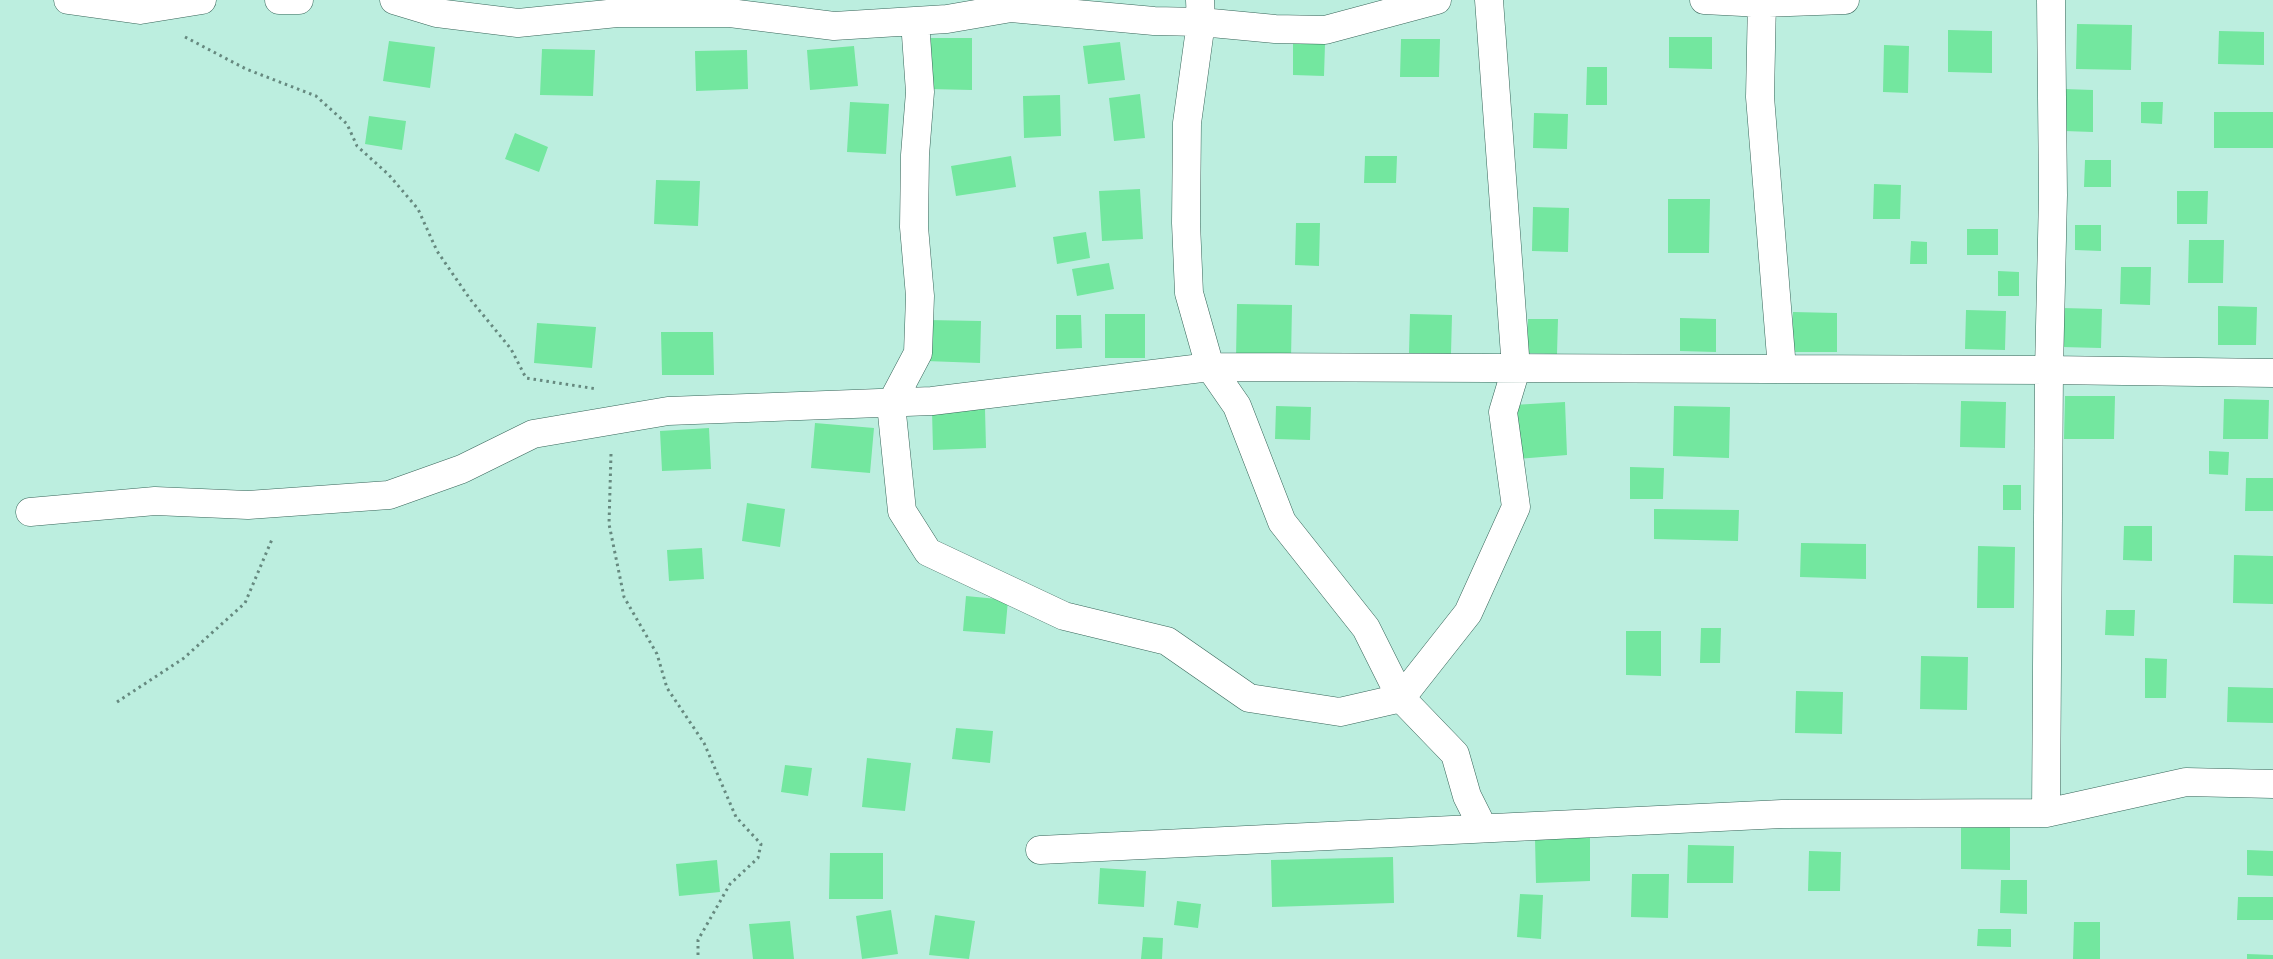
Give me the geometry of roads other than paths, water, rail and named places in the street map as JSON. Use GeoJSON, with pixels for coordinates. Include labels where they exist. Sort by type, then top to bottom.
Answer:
{"type":"FeatureCollection","features":[{"type":"Feature","properties":{"kind":"street"},"geometry":{"type":"LineString","coordinates":[[68,0],[140,10],[202,0]]}},
{"type":"Feature","properties":{"kind":"street"},"geometry":{"type":"LineString","coordinates":[[279,0],[299,0]]}},
{"type":"Feature","properties":{"kind":"street"},"geometry":{"type":"LineString","coordinates":[[394,0],[437,13],[518,23],[618,13],[730,13],[834,26],[947,20],[1011,8],[1125,19],[1201,11],[1275,29],[1325,30],[1437,0]]}},
{"type":"Feature","properties":{"kind":"street"},"geometry":{"type":"LineString","coordinates":[[915,21],[920,92],[914,155],[914,227],[920,296],[918,353],[891,404],[902,511],[928,552],[1064,616],[1167,640],[1249,698],[1340,712],[1402,698],[1468,613],[1516,507],[1503,412],[1516,369],[1490,0]]}},
{"type":"Feature","properties":{"kind":"street"},"geometry":{"type":"LineString","coordinates":[[1704,0],[1762,2],[1845,0]]}},
{"type":"Feature","properties":{"kind":"street"},"geometry":{"type":"LineString","coordinates":[[2046,813],[2048,370],[2053,195],[2051,0]]}},
{"type":"Feature","properties":{"kind":"street"},"geometry":{"type":"LineString","coordinates":[[1762,2],[1760,97],[1782,369]]}},
{"type":"Feature","properties":{"kind":"street"},"geometry":{"type":"LineString","coordinates":[[1201,11],[1187,123],[1186,222],[1189,292],[1210,367],[1237,406],[1282,522],[1366,628],[1402,698],[1455,754],[1467,796],[1483,828]]}},
{"type":"Feature","properties":{"kind":"street"},"geometry":{"type":"LineString","coordinates":[[30,512],[155,501],[248,505],[389,495],[462,469],[533,434],[668,411],[932,401],[1210,367],[2048,370],[2273,373]]}},
{"type":"Feature","properties":{"kind":"street"},"geometry":{"type":"LineString","coordinates":[[1040,850],[1782,814],[2046,813],[2186,782],[2273,784]]}}]}
